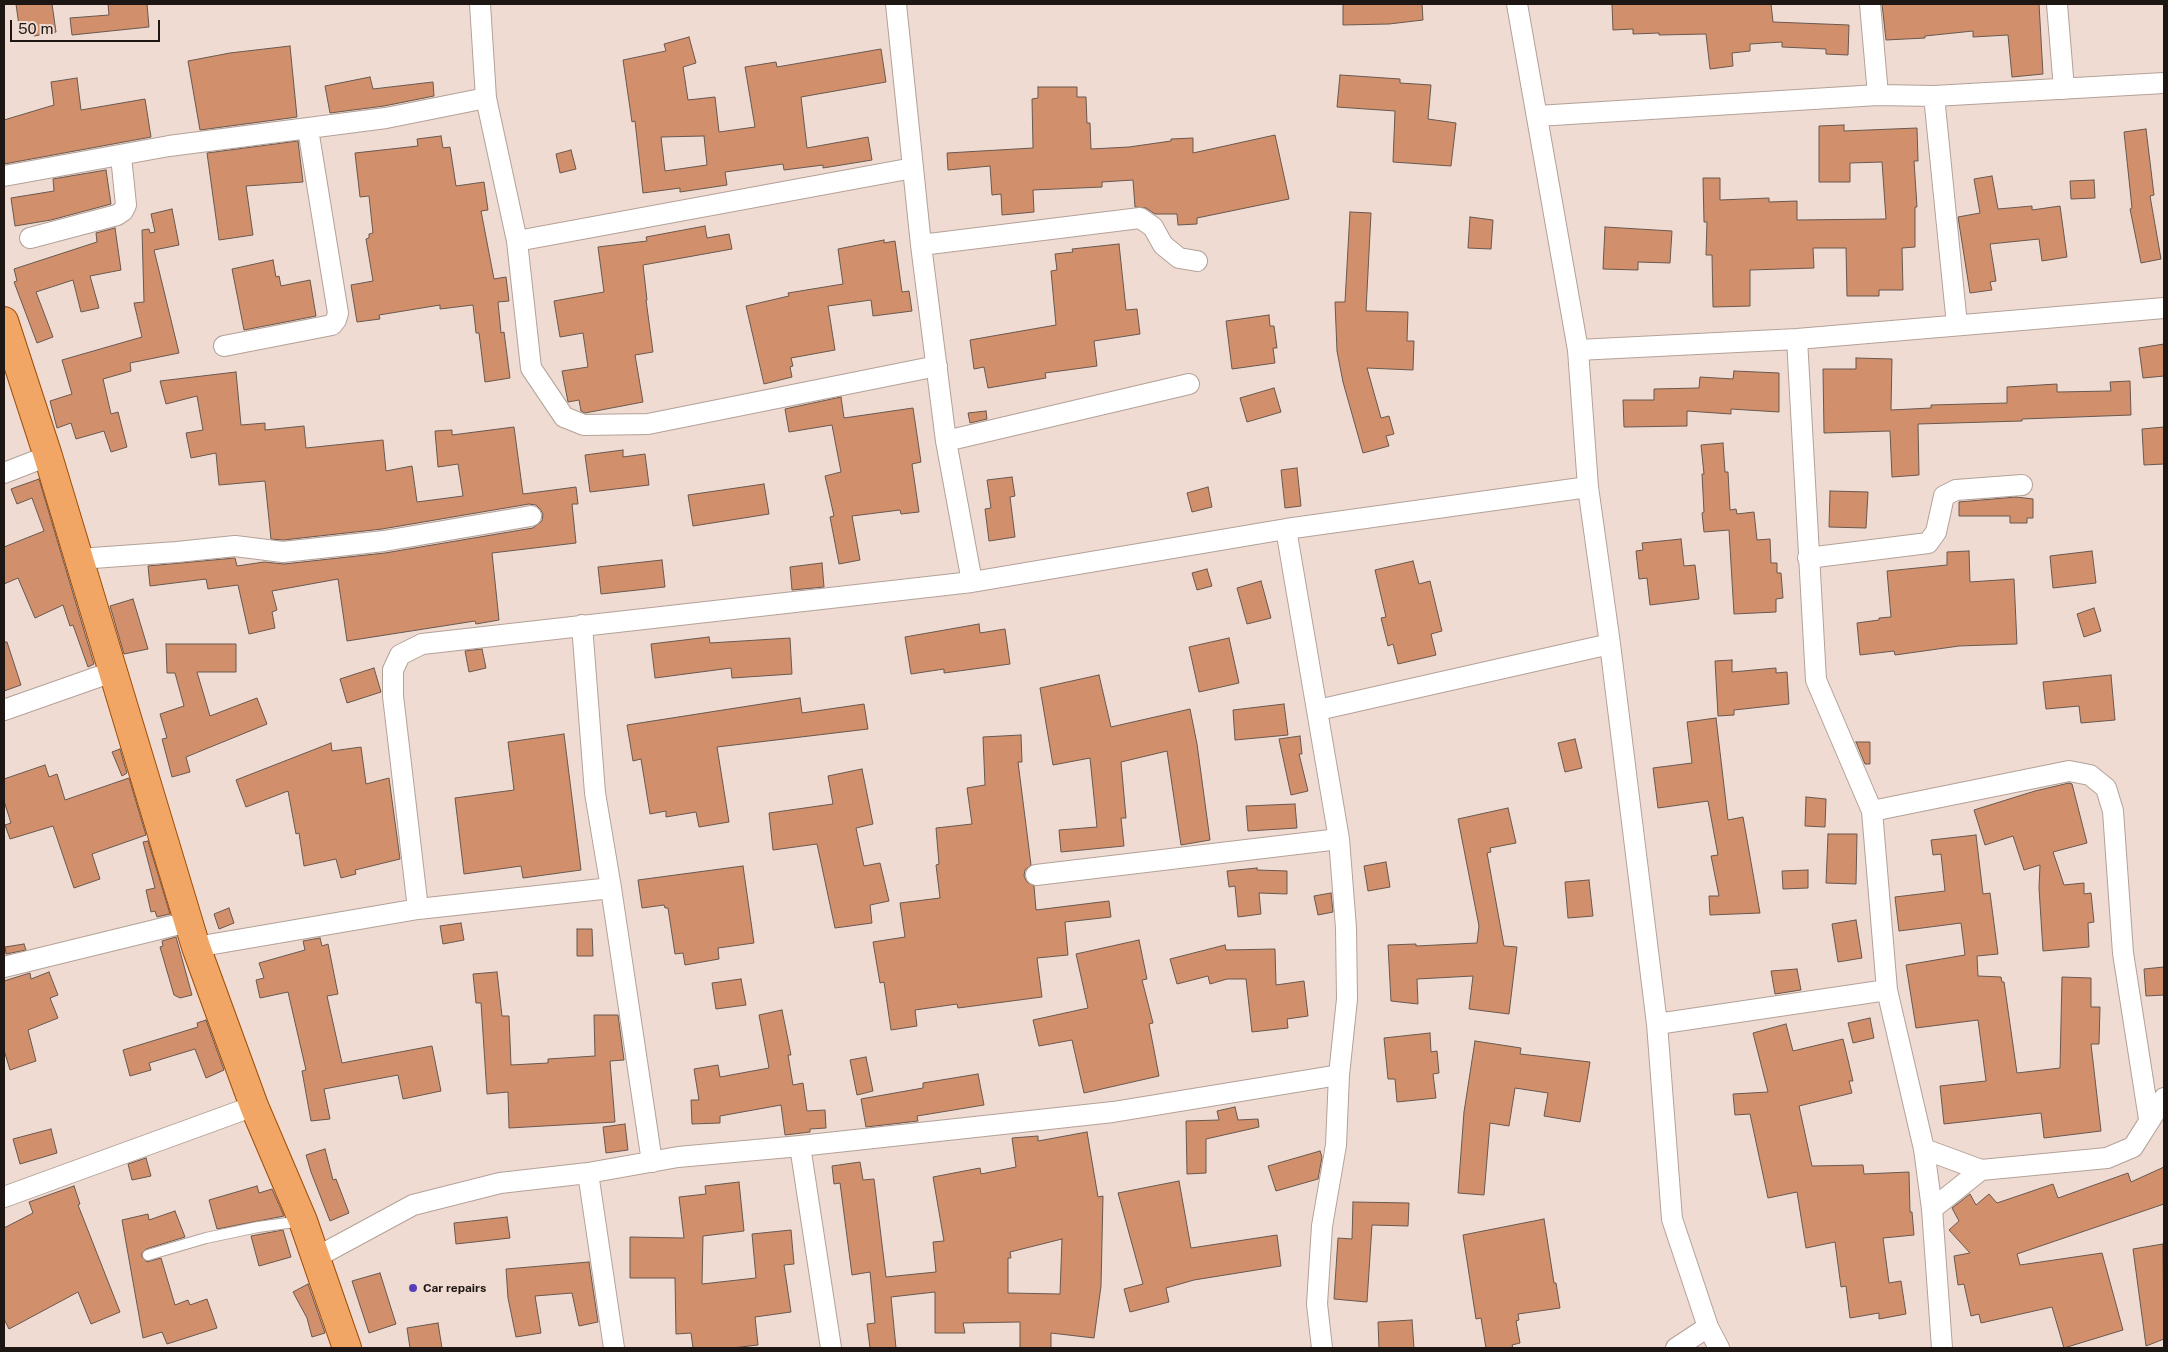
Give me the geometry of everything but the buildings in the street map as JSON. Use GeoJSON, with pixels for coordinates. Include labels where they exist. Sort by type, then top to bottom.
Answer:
{"type":"FeatureCollection","features":[{"type":"Feature","properties":{"kind":"main road"},"geometry":{"type":"LineString","coordinates":[[4,321],[48,456],[196,947],[254,1106],[303,1221],[347,1348]]}},
{"type":"Feature","properties":{"kind":"street"},"geometry":{"type":"LineString","coordinates":[[480,4],[486,98],[517,241],[531,368],[564,417],[584,425],[648,424],[937,366]]}},
{"type":"Feature","properties":{"kind":"street"},"geometry":{"type":"LineString","coordinates":[[896,4],[922,245],[946,441],[972,582]]}},
{"type":"Feature","properties":{"kind":"street"},"geometry":{"type":"LineString","coordinates":[[1517,4],[1578,350],[1588,487],[1610,644],[1657,1024],[1672,1219],[1708,1327],[1719,1348]]}},
{"type":"Feature","properties":{"kind":"street"},"geometry":{"type":"LineString","coordinates":[[1870,4],[1878,95]]}},
{"type":"Feature","properties":{"kind":"street"},"geometry":{"type":"LineString","coordinates":[[2057,4],[2064,89]]}},
{"type":"Feature","properties":{"kind":"street"},"geometry":{"type":"LineString","coordinates":[[1537,116],[1878,95],[1934,96],[2164,83]]}},
{"type":"Feature","properties":{"kind":"street"},"geometry":{"type":"LineString","coordinates":[[1934,96],[1956,325]]}},
{"type":"Feature","properties":{"kind":"street"},"geometry":{"type":"LineString","coordinates":[[4,176],[169,146],[386,118],[486,98]]}},
{"type":"Feature","properties":{"kind":"street"},"geometry":{"type":"LineString","coordinates":[[224,346],[332,325],[336,320],[338,313],[308,129]]}},
{"type":"Feature","properties":{"kind":"street"},"geometry":{"type":"LineString","coordinates":[[30,238],[116,215],[123,211],[126,205],[121,156]]}},
{"type":"Feature","properties":{"kind":"street"},"geometry":{"type":"LineString","coordinates":[[517,241],[914,168]]}},
{"type":"Feature","properties":{"kind":"street"},"geometry":{"type":"LineString","coordinates":[[922,245],[1140,218],[1153,227],[1164,245],[1179,258],[1197,261]]}},
{"type":"Feature","properties":{"kind":"street"},"geometry":{"type":"LineString","coordinates":[[1578,350],[1797,339],[2164,308]]}},
{"type":"Feature","properties":{"kind":"street"},"geometry":{"type":"LineString","coordinates":[[1797,339],[1816,680],[1872,811],[1887,990],[1924,1148],[1932,1209],[1942,1348]]}},
{"type":"Feature","properties":{"kind":"street"},"geometry":{"type":"LineString","coordinates":[[946,441],[1189,384]]}},
{"type":"Feature","properties":{"kind":"street"},"geometry":{"type":"LineString","coordinates":[[4,473],[48,456]]}},
{"type":"Feature","properties":{"kind":"street"},"geometry":{"type":"LineString","coordinates":[[1808,558],[1928,543],[1936,532],[1944,496],[1956,490],[2022,485]]}},
{"type":"Feature","properties":{"kind":"street"},"geometry":{"type":"LineString","coordinates":[[418,910],[393,696],[393,670],[400,655],[422,644],[972,582],[1286,529],[1588,487]]}},
{"type":"Feature","properties":{"kind":"street"},"geometry":{"type":"LineString","coordinates":[[78,559],[235,546],[283,552],[384,541],[531,516]]}},
{"type":"Feature","properties":{"kind":"street"},"geometry":{"type":"LineString","coordinates":[[1286,529],[1339,839],[1346,928],[1347,999],[1339,1075],[1336,1145],[1322,1226],[1317,1304],[1322,1348]]}},
{"type":"Feature","properties":{"kind":"street"},"geometry":{"type":"LineString","coordinates":[[582,625],[595,793],[612,888],[652,1162]]}},
{"type":"Feature","properties":{"kind":"street"},"geometry":{"type":"LineString","coordinates":[[1318,710],[1610,644]]}},
{"type":"Feature","properties":{"kind":"street"},"geometry":{"type":"LineString","coordinates":[[4,710],[112,672]]}},
{"type":"Feature","properties":{"kind":"street"},"geometry":{"type":"LineString","coordinates":[[1872,811],[2069,771],[2090,775],[2106,788],[2112,811],[2123,953],[2149,1119]]}},
{"type":"Feature","properties":{"kind":"street"},"geometry":{"type":"LineString","coordinates":[[1036,875],[1339,839]]}},
{"type":"Feature","properties":{"kind":"street"},"geometry":{"type":"LineString","coordinates":[[196,947],[418,910],[612,888]]}},
{"type":"Feature","properties":{"kind":"street"},"geometry":{"type":"LineString","coordinates":[[4,967],[188,922]]}},
{"type":"Feature","properties":{"kind":"street"},"geometry":{"type":"LineString","coordinates":[[1657,1024],[1887,990]]}},
{"type":"Feature","properties":{"kind":"street"},"geometry":{"type":"LineString","coordinates":[[315,1258],[413,1205],[500,1183],[588,1174],[678,1157],[800,1146],[1113,1112],[1339,1075]]}},
{"type":"Feature","properties":{"kind":"street"},"geometry":{"type":"LineString","coordinates":[[1924,1148],[1981,1170],[2107,1158],[2133,1147],[2164,1098]]}},
{"type":"Feature","properties":{"kind":"street"},"geometry":{"type":"LineString","coordinates":[[4,1197],[254,1106]]}},
{"type":"Feature","properties":{"kind":"street"},"geometry":{"type":"LineString","coordinates":[[800,1146],[831,1348]]}},
{"type":"Feature","properties":{"kind":"street"},"geometry":{"type":"LineString","coordinates":[[1932,1209],[1981,1170]]}},
{"type":"Feature","properties":{"kind":"street"},"geometry":{"type":"LineString","coordinates":[[588,1174],[614,1348]]}},
{"type":"Feature","properties":{"kind":"street"},"geometry":{"type":"LineString","coordinates":[[1676,1348],[1708,1327]]}},
{"type":"Feature","properties":{"kind":"lane"},"geometry":{"type":"LineString","coordinates":[[148,1255],[206,1238],[258,1227],[303,1221]]}},
{"type":"Feature","properties":{"kind":"place","name":"Car repairs"},"geometry":{"type":"Point","coordinates":[413,1288]}}]}
